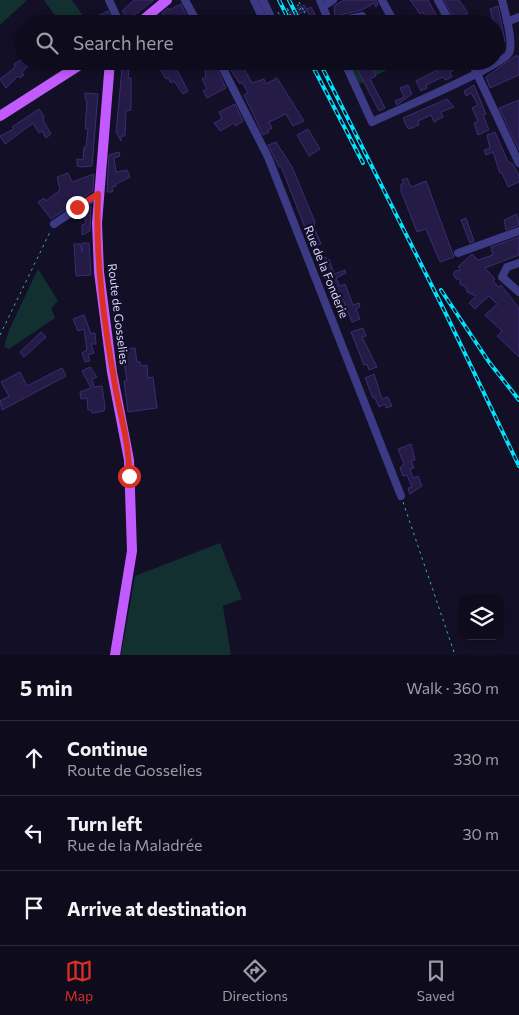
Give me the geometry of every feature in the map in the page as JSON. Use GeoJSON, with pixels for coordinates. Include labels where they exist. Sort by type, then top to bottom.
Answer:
{"type":"FeatureCollection","features":[{"type":"Feature","properties":{"kind":"main road"},"geometry":{"type":"LineString","coordinates":[[149,15],[167,0]]}},
{"type":"Feature","properties":{"kind":"main road"},"geometry":{"type":"LineString","coordinates":[[0,116],[72,70]]}},
{"type":"Feature","properties":{"kind":"main road","name":"Route de Gosselies"},"geometry":{"type":"LineString","coordinates":[[109,70],[98,194],[99,272],[120,420],[126,436],[132,551],[115,655]]}},
{"type":"Feature","properties":{"kind":"street"},"geometry":{"type":"LineString","coordinates":[[109,0],[116,15]]}},
{"type":"Feature","properties":{"kind":"street"},"geometry":{"type":"LineString","coordinates":[[185,0],[193,15]]}},
{"type":"Feature","properties":{"kind":"street"},"geometry":{"type":"LineString","coordinates":[[254,0],[258,15]]}},
{"type":"Feature","properties":{"kind":"street"},"geometry":{"type":"LineString","coordinates":[[262,0],[270,15]]}},
{"type":"Feature","properties":{"kind":"street"},"geometry":{"type":"LineString","coordinates":[[327,15],[322,3],[334,0]]}},
{"type":"Feature","properties":{"kind":"street"},"geometry":{"type":"LineString","coordinates":[[382,0],[390,15]]}},
{"type":"Feature","properties":{"kind":"street"},"geometry":{"type":"LineString","coordinates":[[438,0],[446,15]]}},
{"type":"Feature","properties":{"kind":"street"},"geometry":{"type":"LineString","coordinates":[[502,0],[511,48],[504,59]]}},
{"type":"Feature","properties":{"kind":"street"},"geometry":{"type":"LineString","coordinates":[[507,22],[519,17]]}},
{"type":"Feature","properties":{"kind":"street","name":"Rue de la Fonderie"},"geometry":{"type":"LineString","coordinates":[[223,70],[268,157],[401,496]]}},
{"type":"Feature","properties":{"kind":"street"},"geometry":{"type":"LineString","coordinates":[[348,70],[372,122],[485,70]]}},
{"type":"Feature","properties":{"kind":"street"},"geometry":{"type":"LineString","coordinates":[[476,70],[519,163]]}},
{"type":"Feature","properties":{"kind":"street"},"geometry":{"type":"LineString","coordinates":[[54,224],[98,194]]}},
{"type":"Feature","properties":{"kind":"street"},"geometry":{"type":"LineString","coordinates":[[458,253],[519,231]]}},
{"type":"Feature","properties":{"kind":"street"},"geometry":{"type":"LineString","coordinates":[[519,263],[508,267],[502,277],[519,292]]}},
{"type":"Feature","properties":{"kind":"path"},"geometry":{"type":"LineString","coordinates":[[297,6],[300,5],[299,2],[306,15]]}},
{"type":"Feature","properties":{"kind":"path"},"geometry":{"type":"LineString","coordinates":[[289,10],[287,8],[291,14],[302,8]]}},
{"type":"Feature","properties":{"kind":"path"},"geometry":{"type":"LineString","coordinates":[[0,335],[54,224]]}},
{"type":"Feature","properties":{"kind":"path"},"geometry":{"type":"LineString","coordinates":[[401,496],[455,655]]}},
{"type":"Feature","properties":{"kind":"green space"},"geometry":{"type":"Polygon","coordinates":[[[0,0],[27,0],[0,25],[0,0]]]}},
{"type":"Feature","properties":{"kind":"green space"},"geometry":{"type":"Polygon","coordinates":[[[44,0],[72,0],[83,15],[55,15],[44,0]]]}},
{"type":"Feature","properties":{"kind":"green space"},"geometry":{"type":"Polygon","coordinates":[[[350,70],[387,70],[357,85],[350,70]]]}},
{"type":"Feature","properties":{"kind":"green space"},"geometry":{"type":"Polygon","coordinates":[[[38,269],[58,301],[51,308],[55,318],[9,349],[4,347],[9,330],[38,269]]]}},
{"type":"Feature","properties":{"kind":"green space"},"geometry":{"type":"Polygon","coordinates":[[[220,543],[242,599],[223,606],[231,655],[121,655],[135,576],[220,543]]]}},
{"type":"Feature","properties":{"kind":"building"},"geometry":{"type":"Polygon","coordinates":[[[134,0],[154,0],[134,15],[125,15],[122,11],[134,0]]]}},
{"type":"Feature","properties":{"kind":"building"},"geometry":{"type":"Polygon","coordinates":[[[344,0],[376,0],[378,5],[376,7],[374,3],[362,10],[340,15],[335,15],[334,6],[344,0]]]}},
{"type":"Feature","properties":{"kind":"building"},"geometry":{"type":"Polygon","coordinates":[[[410,0],[428,0],[436,15],[424,15],[423,12],[420,14],[410,0]]]}},
{"type":"Feature","properties":{"kind":"building"},"geometry":{"type":"Polygon","coordinates":[[[444,0],[459,0],[468,13],[467,15],[452,15],[444,0]]]}},
{"type":"Feature","properties":{"kind":"building"},"geometry":{"type":"Polygon","coordinates":[[[181,4],[186,15],[163,15],[162,13],[168,8],[169,10],[181,4]]]}},
{"type":"Feature","properties":{"kind":"building"},"geometry":{"type":"Polygon","coordinates":[[[304,5],[307,9],[311,7],[315,15],[309,15],[307,10],[297,15],[284,15],[304,5]]]}},
{"type":"Feature","properties":{"kind":"building"},"geometry":{"type":"Polygon","coordinates":[[[498,6],[500,15],[492,15],[490,9],[498,6]]]}},
{"type":"Feature","properties":{"kind":"building"},"geometry":{"type":"Polygon","coordinates":[[[108,11],[110,15],[100,15],[108,11]]]}},
{"type":"Feature","properties":{"kind":"building"},"geometry":{"type":"Polygon","coordinates":[[[515,56],[519,56],[519,75],[490,88],[486,77],[496,70],[504,70],[504,64],[515,56]]]}},
{"type":"Feature","properties":{"kind":"building"},"geometry":{"type":"Polygon","coordinates":[[[15,66],[15,70],[24,70],[22,73],[24,75],[20,78],[18,76],[6,88],[0,79],[15,66]]]}},
{"type":"Feature","properties":{"kind":"building"},"geometry":{"type":"Polygon","coordinates":[[[122,70],[129,70],[128,78],[131,78],[131,110],[126,111],[125,136],[121,136],[121,141],[116,132],[122,70]]]}},
{"type":"Feature","properties":{"kind":"building"},"geometry":{"type":"Polygon","coordinates":[[[161,70],[177,70],[188,91],[183,94],[174,81],[171,83],[168,78],[166,79],[161,70]]]}},
{"type":"Feature","properties":{"kind":"building"},"geometry":{"type":"Polygon","coordinates":[[[205,70],[217,70],[226,88],[207,98],[203,91],[207,89],[202,79],[206,77],[205,70]]]}},
{"type":"Feature","properties":{"kind":"building"},"geometry":{"type":"Polygon","coordinates":[[[231,70],[245,70],[252,83],[264,79],[266,84],[277,78],[304,121],[293,126],[286,114],[269,122],[272,128],[263,135],[244,95],[248,93],[242,82],[240,84],[231,70]]]}},
{"type":"Feature","properties":{"kind":"building"},"geometry":{"type":"Polygon","coordinates":[[[358,70],[373,70],[376,76],[370,79],[385,108],[379,111],[358,70]]]}},
{"type":"Feature","properties":{"kind":"building"},"geometry":{"type":"Polygon","coordinates":[[[437,70],[454,70],[450,72],[452,77],[445,80],[443,77],[426,85],[427,88],[421,91],[416,81],[437,70]]]}},
{"type":"Feature","properties":{"kind":"building"},"geometry":{"type":"Polygon","coordinates":[[[408,85],[412,94],[397,105],[395,101],[404,97],[400,88],[408,85]]]}},
{"type":"Feature","properties":{"kind":"building"},"geometry":{"type":"Polygon","coordinates":[[[474,85],[486,114],[483,115],[489,130],[478,135],[474,123],[478,121],[472,108],[478,105],[471,93],[466,96],[464,91],[474,85]]]}},
{"type":"Feature","properties":{"kind":"building"},"geometry":{"type":"Polygon","coordinates":[[[85,93],[98,94],[92,166],[82,167],[77,166],[77,159],[83,160],[84,147],[86,147],[88,129],[85,129],[87,100],[85,99],[85,93]]]}},
{"type":"Feature","properties":{"kind":"building"},"geometry":{"type":"Polygon","coordinates":[[[447,99],[454,107],[441,112],[443,117],[434,122],[431,115],[418,121],[419,125],[409,129],[407,127],[403,118],[447,99]]]}},
{"type":"Feature","properties":{"kind":"building"},"geometry":{"type":"Polygon","coordinates":[[[519,100],[519,150],[499,108],[519,100]]]}},
{"type":"Feature","properties":{"kind":"building"},"geometry":{"type":"Polygon","coordinates":[[[235,104],[243,121],[236,126],[234,123],[220,131],[214,123],[222,119],[219,112],[235,104]]]}},
{"type":"Feature","properties":{"kind":"building"},"geometry":{"type":"Polygon","coordinates":[[[39,109],[51,134],[46,138],[42,131],[39,133],[33,123],[5,144],[0,136],[14,129],[12,127],[39,109]]]}},
{"type":"Feature","properties":{"kind":"building"},"geometry":{"type":"Polygon","coordinates":[[[308,129],[320,149],[309,156],[297,135],[308,129]]]}},
{"type":"Feature","properties":{"kind":"building"},"geometry":{"type":"Polygon","coordinates":[[[495,132],[508,162],[513,164],[519,176],[519,182],[508,187],[502,173],[500,173],[493,152],[486,155],[484,150],[490,148],[487,135],[495,132]]]}},
{"type":"Feature","properties":{"kind":"building"},"geometry":{"type":"Polygon","coordinates":[[[276,142],[292,167],[315,222],[314,227],[321,244],[315,246],[311,237],[309,238],[281,166],[279,167],[268,145],[276,142]]]}},
{"type":"Feature","properties":{"kind":"building"},"geometry":{"type":"Polygon","coordinates":[[[119,152],[120,156],[114,158],[116,172],[127,170],[130,177],[112,187],[113,192],[107,192],[109,155],[119,152]]]}},
{"type":"Feature","properties":{"kind":"building"},"geometry":{"type":"Polygon","coordinates":[[[68,173],[72,182],[94,174],[93,191],[51,219],[38,202],[44,198],[46,201],[60,190],[57,177],[68,173]]]}},
{"type":"Feature","properties":{"kind":"building"},"geometry":{"type":"Polygon","coordinates":[[[407,178],[411,187],[426,181],[454,257],[440,262],[426,229],[417,232],[401,191],[401,184],[404,184],[402,180],[407,178]]]}},
{"type":"Feature","properties":{"kind":"building"},"geometry":{"type":"Polygon","coordinates":[[[91,206],[90,231],[82,235],[82,225],[85,224],[86,209],[91,206]]]}},
{"type":"Feature","properties":{"kind":"building"},"geometry":{"type":"Polygon","coordinates":[[[517,214],[519,225],[506,230],[504,220],[517,214]]]}},
{"type":"Feature","properties":{"kind":"building"},"geometry":{"type":"Polygon","coordinates":[[[466,218],[474,241],[470,243],[461,220],[466,218]]]}},
{"type":"Feature","properties":{"kind":"building"},"geometry":{"type":"Polygon","coordinates":[[[519,237],[519,255],[485,268],[495,279],[493,281],[499,287],[501,285],[519,308],[519,357],[497,336],[502,331],[485,315],[497,304],[489,296],[475,309],[469,303],[476,296],[467,292],[466,287],[460,284],[460,279],[456,279],[453,274],[455,271],[461,270],[458,267],[472,254],[478,260],[493,255],[491,247],[519,237]]]}},
{"type":"Feature","properties":{"kind":"building"},"geometry":{"type":"Polygon","coordinates":[[[82,243],[89,243],[91,275],[76,276],[74,244],[80,244],[82,252],[82,243]]]}},
{"type":"Feature","properties":{"kind":"building"},"geometry":{"type":"Polygon","coordinates":[[[326,257],[327,260],[329,259],[334,274],[345,270],[346,273],[336,278],[340,286],[345,284],[353,305],[359,303],[360,307],[356,309],[360,319],[352,322],[343,300],[335,303],[319,263],[319,259],[326,257]]]}},
{"type":"Feature","properties":{"kind":"building"},"geometry":{"type":"Polygon","coordinates":[[[84,315],[91,334],[95,333],[96,344],[91,344],[94,353],[88,355],[90,361],[85,362],[82,353],[87,350],[84,329],[78,331],[73,319],[84,315]]]}},
{"type":"Feature","properties":{"kind":"building"},"geometry":{"type":"Polygon","coordinates":[[[363,328],[366,336],[362,337],[377,367],[369,370],[367,364],[364,365],[351,332],[363,328]]]}},
{"type":"Feature","properties":{"kind":"building"},"geometry":{"type":"Polygon","coordinates":[[[41,332],[46,337],[24,357],[20,352],[41,332]]]}},
{"type":"Feature","properties":{"kind":"building"},"geometry":{"type":"Polygon","coordinates":[[[135,348],[137,362],[140,362],[141,366],[147,365],[148,378],[153,377],[157,408],[128,412],[124,381],[127,381],[122,349],[135,348]]]}},
{"type":"Feature","properties":{"kind":"building"},"geometry":{"type":"Polygon","coordinates":[[[90,367],[97,377],[92,379],[94,387],[102,386],[104,411],[92,413],[91,410],[88,410],[87,398],[81,399],[80,392],[91,388],[82,371],[90,367]]]}},
{"type":"Feature","properties":{"kind":"building"},"geometry":{"type":"Polygon","coordinates":[[[62,368],[66,376],[2,410],[0,401],[9,396],[1,382],[20,372],[27,386],[62,368]]]}},
{"type":"Feature","properties":{"kind":"building"},"geometry":{"type":"Polygon","coordinates":[[[374,374],[382,399],[388,397],[392,406],[386,408],[385,404],[379,407],[375,398],[373,398],[365,378],[374,374]]]}},
{"type":"Feature","properties":{"kind":"building"},"geometry":{"type":"Polygon","coordinates":[[[411,444],[415,460],[411,461],[414,468],[410,469],[413,478],[418,476],[422,486],[410,494],[408,488],[412,487],[407,475],[403,476],[400,468],[404,464],[398,449],[411,444]]]}},
{"type":"Feature","properties":{"kind":"railway"},"geometry":{"type":"LineString","coordinates":[[279,0],[286,15]]}},
{"type":"Feature","properties":{"kind":"railway"},"geometry":{"type":"LineString","coordinates":[[289,0],[296,15]]}},
{"type":"Feature","properties":{"kind":"railway"},"geometry":{"type":"LineString","coordinates":[[315,70],[363,163]]}},
{"type":"Feature","properties":{"kind":"railway"},"geometry":{"type":"LineString","coordinates":[[324,70],[445,312],[519,466]]}},
{"type":"Feature","properties":{"kind":"railway"},"geometry":{"type":"LineString","coordinates":[[441,290],[489,362],[519,400]]}},
{"type":"Feature","properties":{"kind":"route"},"geometry":{"type":"LineString","coordinates":[[77,207],[98,194],[99,272],[112,372],[120,420],[126,436],[129,476]]}}]}
